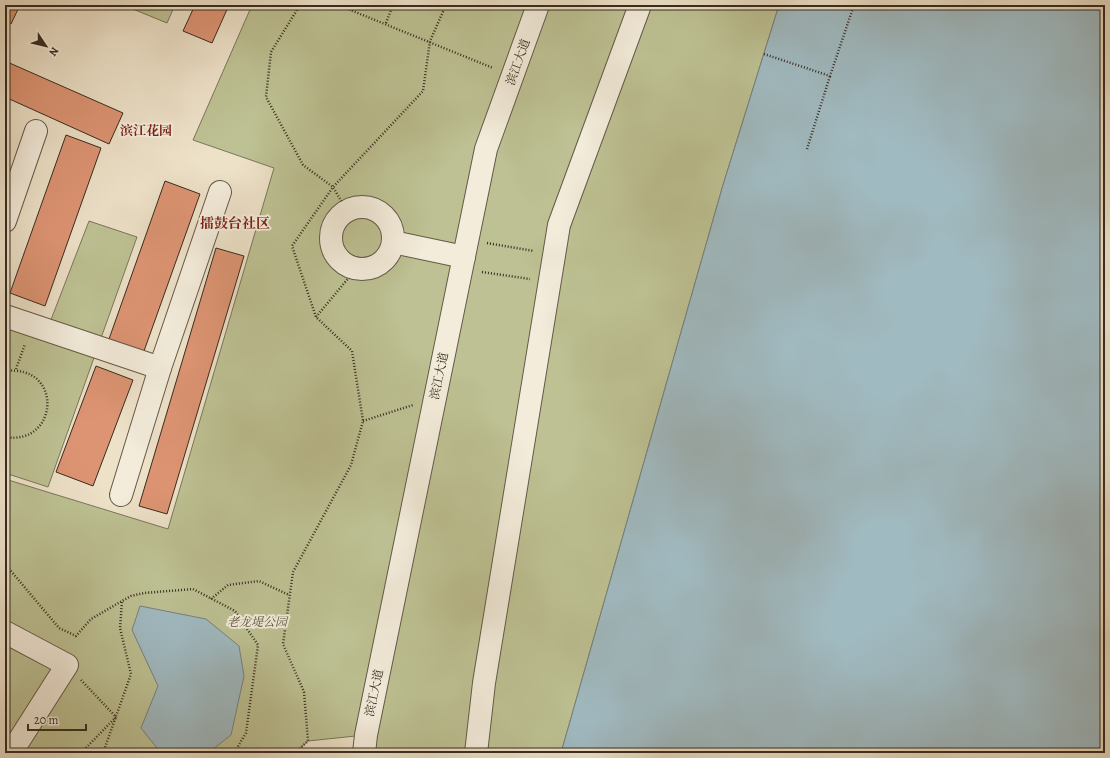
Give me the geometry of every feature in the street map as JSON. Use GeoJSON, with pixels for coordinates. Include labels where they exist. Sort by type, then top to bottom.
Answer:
{"type":"FeatureCollection","features":[{"type":"Feature","properties":{"kind":"street","name":"滨江大道"},"geometry":{"type":"LineString","coordinates":[[364,753],[366,735],[486,149],[538,5]]}},
{"type":"Feature","properties":{"kind":"street"},"geometry":{"type":"LineString","coordinates":[[476,753],[484,683],[559,225],[640,5]]}},
{"type":"Feature","properties":{"kind":"street"},"geometry":{"type":"LineString","coordinates":[[5,221],[36,131]]}},
{"type":"Feature","properties":{"kind":"street"},"geometry":{"type":"LineString","coordinates":[[121,495],[160,368],[220,192]]}},
{"type":"Feature","properties":{"kind":"street"},"geometry":{"type":"LineString","coordinates":[[356,208],[366,208],[375,210],[383,215],[392,232],[393,242],[390,252],[384,260],[376,266],[366,269],[356,269],[346,265],[338,258],[333,248],[331,238],[333,227],[338,218],[347,211],[356,208]]}},
{"type":"Feature","properties":{"kind":"street"},"geometry":{"type":"LineString","coordinates":[[393,242],[464,255]]}},
{"type":"Feature","properties":{"kind":"street"},"geometry":{"type":"LineString","coordinates":[[5,316],[160,368]]}},
{"type":"Feature","properties":{"kind":"street"},"geometry":{"type":"LineString","coordinates":[[5,632],[67,665],[11,745]]}},
{"type":"Feature","properties":{"kind":"path"},"geometry":{"type":"LineString","coordinates":[[300,5],[270,52],[266,97],[303,164],[333,187],[347,211]]}},
{"type":"Feature","properties":{"kind":"path"},"geometry":{"type":"LineString","coordinates":[[338,5],[386,23],[512,76]]}},
{"type":"Feature","properties":{"kind":"path"},"geometry":{"type":"LineString","coordinates":[[386,23],[393,5]]}},
{"type":"Feature","properties":{"kind":"path"},"geometry":{"type":"LineString","coordinates":[[295,753],[308,741],[304,692],[283,644],[293,572],[351,465],[363,421],[352,351],[316,317],[292,246],[333,187],[423,91],[430,41],[446,5]]}},
{"type":"Feature","properties":{"kind":"path"},"geometry":{"type":"LineString","coordinates":[[807,150],[854,5]]}},
{"type":"Feature","properties":{"kind":"path"},"geometry":{"type":"LineString","coordinates":[[764,54],[830,76]]}},
{"type":"Feature","properties":{"kind":"path"},"geometry":{"type":"LineString","coordinates":[[464,255],[554,254]]}},
{"type":"Feature","properties":{"kind":"path"},"geometry":{"type":"LineString","coordinates":[[464,255],[550,282]]}},
{"type":"Feature","properties":{"kind":"path"},"geometry":{"type":"LineString","coordinates":[[316,317],[356,269]]}},
{"type":"Feature","properties":{"kind":"path"},"geometry":{"type":"LineString","coordinates":[[16,370],[32,325]]}},
{"type":"Feature","properties":{"kind":"path"},"geometry":{"type":"LineString","coordinates":[[5,371],[16,370],[27,372],[37,378],[44,388],[48,399],[47,410],[43,422],[35,430],[25,436],[14,438],[5,437]]}},
{"type":"Feature","properties":{"kind":"path"},"geometry":{"type":"LineString","coordinates":[[363,421],[435,398]]}},
{"type":"Feature","properties":{"kind":"path"},"geometry":{"type":"LineString","coordinates":[[5,564],[59,628],[76,636],[91,619],[122,601],[144,593],[193,589],[235,611],[258,645],[246,733],[234,753]]}},
{"type":"Feature","properties":{"kind":"path"},"geometry":{"type":"LineString","coordinates":[[211,599],[228,585],[259,581],[289,596]]}},
{"type":"Feature","properties":{"kind":"path"},"geometry":{"type":"LineString","coordinates":[[103,753],[131,674],[120,628],[122,601]]}},
{"type":"Feature","properties":{"kind":"path"},"geometry":{"type":"LineString","coordinates":[[67,665],[116,717]]}},
{"type":"Feature","properties":{"kind":"path"},"geometry":{"type":"LineString","coordinates":[[83,752],[116,717]]}},
{"type":"Feature","properties":{"kind":"green space"},"geometry":{"type":"Polygon","coordinates":[[[123,5],[175,5],[167,23],[123,5]]]}},
{"type":"Feature","properties":{"kind":"green space","name":"老龙堤公园"},"geometry":{"type":"Polygon","coordinates":[[[252,5],[779,5],[723,185],[561,753],[364,753],[365,735],[308,741],[295,753],[5,753],[5,479],[168,529],[274,168],[193,140],[252,5]]]}},
{"type":"Feature","properties":{"kind":"green space"},"geometry":{"type":"Polygon","coordinates":[[[89,221],[137,237],[48,487],[5,473],[5,316],[47,330],[89,221]]]}},
{"type":"Feature","properties":{"kind":"water"},"geometry":{"type":"Polygon","coordinates":[[[779,5],[1105,5],[1105,753],[561,753],[723,185],[779,5]]]}},
{"type":"Feature","properties":{"kind":"water"},"geometry":{"type":"Polygon","coordinates":[[[140,606],[206,619],[239,646],[244,676],[231,735],[208,753],[161,753],[141,728],[158,686],[132,630],[140,606]]]}},
{"type":"Feature","properties":{"kind":"building"},"geometry":{"type":"Polygon","coordinates":[[[5,5],[20,5],[11,24],[5,21],[5,5]]]}},
{"type":"Feature","properties":{"kind":"building"},"geometry":{"type":"Polygon","coordinates":[[[195,5],[229,5],[212,43],[183,31],[195,5]]]}},
{"type":"Feature","properties":{"kind":"building"},"geometry":{"type":"Polygon","coordinates":[[[5,61],[123,113],[109,144],[5,97],[5,61]]]}},
{"type":"Feature","properties":{"kind":"building"},"geometry":{"type":"Polygon","coordinates":[[[66,135],[101,148],[45,306],[10,293],[66,135]]]}},
{"type":"Feature","properties":{"kind":"building"},"geometry":{"type":"Polygon","coordinates":[[[165,181],[200,194],[144,351],[109,339],[165,181]]]}},
{"type":"Feature","properties":{"kind":"building"},"geometry":{"type":"Polygon","coordinates":[[[216,248],[244,256],[167,514],[139,506],[216,248]]]}},
{"type":"Feature","properties":{"kind":"building"},"geometry":{"type":"Polygon","coordinates":[[[96,366],[133,380],[93,486],[56,472],[96,366]]]}},
{"type":"Feature","properties":{"kind":"district","name":"滨江花园"},"geometry":{"type":"Point","coordinates":[146,130]}},
{"type":"Feature","properties":{"kind":"district","name":"擂鼓台社区"},"geometry":{"type":"Point","coordinates":[235,223]}}]}
